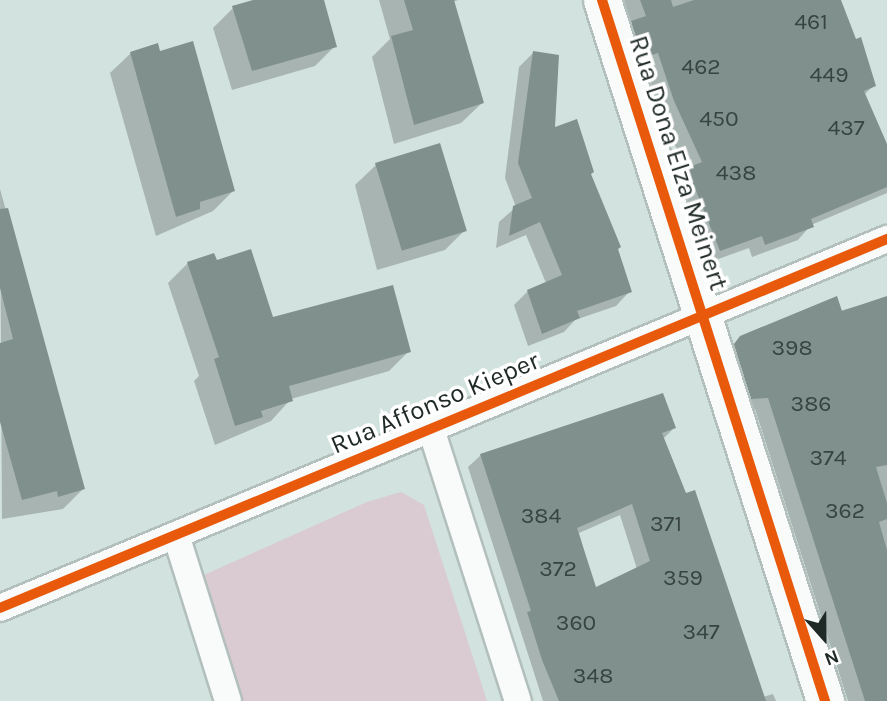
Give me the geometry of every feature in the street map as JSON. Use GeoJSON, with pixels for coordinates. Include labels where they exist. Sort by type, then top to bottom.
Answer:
{"type":"FeatureCollection","features":[{"type":"Feature","properties":{"kind":"street","name":"Rua Dona Elza Meinert"},"geometry":{"type":"LineString","coordinates":[[603,0],[825,701]]}},
{"type":"Feature","properties":{"kind":"street","name":"Rua Affonso Kieper"},"geometry":{"type":"LineString","coordinates":[[0,608],[887,239]]}},
{"type":"Feature","properties":{"kind":"street"},"geometry":{"type":"LineString","coordinates":[[431,429],[518,701]]}},
{"type":"Feature","properties":{"kind":"street"},"geometry":{"type":"LineString","coordinates":[[176,535],[228,701]]}},
{"type":"Feature","properties":{"kind":"shaded area"},"geometry":{"type":"Polygon","coordinates":[[[401,492],[424,505],[487,701],[231,701],[195,579],[367,502],[401,492]]]}},
{"type":"Feature","properties":{"kind":"building"},"geometry":{"type":"Polygon","coordinates":[[[253,0],[324,0],[337,47],[252,71],[232,6],[253,0]]]}},
{"type":"Feature","properties":{"kind":"building"},"geometry":{"type":"Polygon","coordinates":[[[404,0],[454,0],[484,103],[414,125],[391,36],[413,30],[404,0]]]}},
{"type":"Feature","properties":{"kind":"building"},"geometry":{"type":"Polygon","coordinates":[[[640,0],[671,0],[673,7],[694,0],[841,0],[856,39],[861,37],[876,86],[864,91],[887,144],[887,187],[811,219],[814,227],[765,245],[762,236],[720,251],[687,168],[702,162],[674,101],[658,53],[643,58],[631,21],[646,16],[640,0]]]}},
{"type":"Feature","properties":{"kind":"building"},"geometry":{"type":"Polygon","coordinates":[[[193,41],[235,191],[200,202],[200,209],[176,217],[130,52],[158,43],[160,51],[193,41]]]}},
{"type":"Feature","properties":{"kind":"building"},"geometry":{"type":"Polygon","coordinates":[[[533,51],[559,55],[555,127],[577,119],[594,172],[591,174],[621,247],[618,249],[632,292],[577,311],[580,318],[542,334],[527,290],[562,275],[540,222],[509,236],[513,206],[532,198],[518,163],[533,51]]]}},
{"type":"Feature","properties":{"kind":"building"},"geometry":{"type":"Polygon","coordinates":[[[440,143],[467,231],[402,251],[375,163],[440,143]]]}},
{"type":"Feature","properties":{"kind":"building"},"geometry":{"type":"Polygon","coordinates":[[[8,208],[85,489],[58,497],[57,491],[22,500],[0,422],[0,343],[13,339],[0,288],[0,209],[8,208]]]}},
{"type":"Feature","properties":{"kind":"building"},"geometry":{"type":"Polygon","coordinates":[[[251,249],[273,317],[393,285],[411,352],[289,386],[293,401],[261,411],[263,417],[235,426],[214,359],[219,357],[187,262],[214,253],[217,260],[251,249]]]}},
{"type":"Feature","properties":{"kind":"building"},"geometry":{"type":"Polygon","coordinates":[[[837,296],[842,311],[887,296],[887,465],[876,467],[887,503],[887,519],[879,522],[887,550],[887,701],[865,701],[768,398],[751,399],[734,344],[740,336],[837,296]]]}},
{"type":"Feature","properties":{"kind":"building"},"geometry":{"type":"Polygon","coordinates":[[[663,393],[676,428],[662,433],[686,493],[695,490],[766,701],[559,701],[542,660],[527,612],[531,611],[480,454],[663,393]],[[632,504],[577,528],[596,587],[650,561],[632,504]]]}},
{"type":"Feature","properties":{"kind":"cycle path"},"geometry":{"type":"LineString","coordinates":[[602,0],[825,701]]}},
{"type":"Feature","properties":{"kind":"cycle path"},"geometry":{"type":"LineString","coordinates":[[0,608],[887,239]]}}]}
